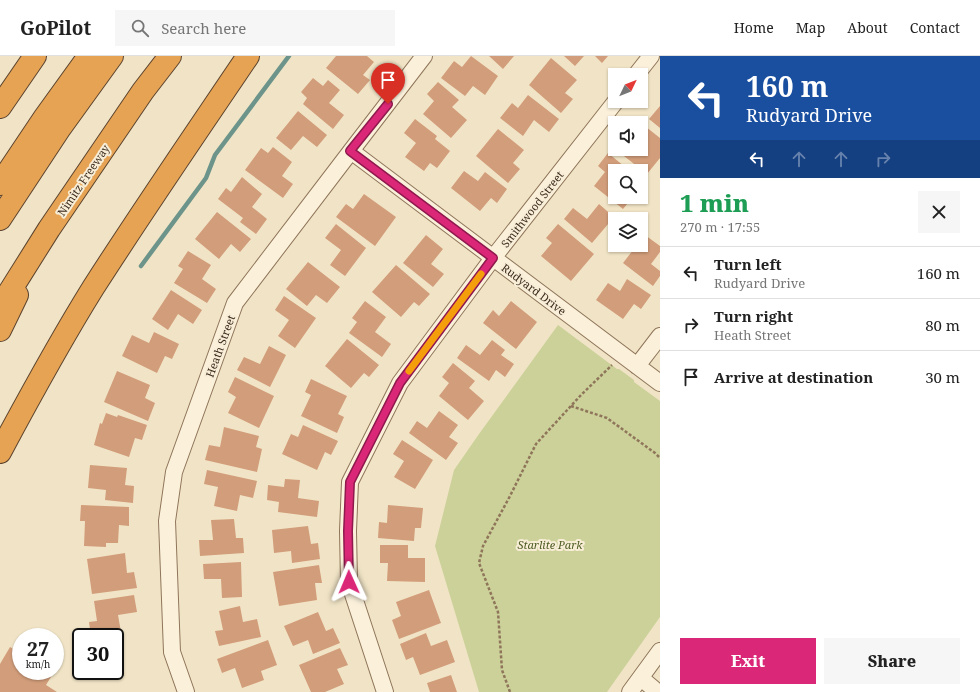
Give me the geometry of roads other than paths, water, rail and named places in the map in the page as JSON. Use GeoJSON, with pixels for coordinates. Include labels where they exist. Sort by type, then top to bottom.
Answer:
{"type":"FeatureCollection","features":[{"type":"Feature","properties":{"kind":"highway"},"geometry":{"type":"LineString","coordinates":[[0,107],[35,56]]}},
{"type":"Feature","properties":{"kind":"highway"},"geometry":{"type":"LineString","coordinates":[[0,184],[44,117],[89,56]]}},
{"type":"Feature","properties":{"kind":"highway"},"geometry":{"type":"LineString","coordinates":[[0,219],[60,128],[112,56]]}},
{"type":"Feature","properties":{"kind":"highway","name":"Nimitz Freeway"},"geometry":{"type":"LineString","coordinates":[[0,307],[49,230],[143,91],[170,56]]}},
{"type":"Feature","properties":{"kind":"highway"},"geometry":{"type":"LineString","coordinates":[[0,452],[39,380],[93,289],[147,204],[248,56]]}},
{"type":"Feature","properties":{"kind":"highway"},"geometry":{"type":"LineString","coordinates":[[0,330],[49,230]]}},
{"type":"Feature","properties":{"kind":"street","name":"Heath Street"},"geometry":{"type":"LineString","coordinates":[[181,691],[172,652],[167,521],[174,472],[235,303],[424,56]]}},
{"type":"Feature","properties":{"kind":"street"},"geometry":{"type":"LineString","coordinates":[[642,68],[651,56]]}},
{"type":"Feature","properties":{"kind":"street","name":"Smithwood Street"},"geometry":{"type":"LineString","coordinates":[[385,692],[349,582],[348,531],[350,482],[400,383],[493,258],[611,108]]}},
{"type":"Feature","properties":{"kind":"street","name":"Rudyard Drive"},"geometry":{"type":"LineString","coordinates":[[350,151],[660,383]]}},
{"type":"Feature","properties":{"kind":"street"},"geometry":{"type":"LineString","coordinates":[[637,366],[660,336]]}},
{"type":"Feature","properties":{"kind":"street"},"geometry":{"type":"LineString","coordinates":[[630,692],[660,651]]}},
{"type":"Feature","properties":{"kind":"street"},"geometry":{"type":"LineString","coordinates":[[641,678],[656,692]]}},
{"type":"Feature","properties":{"kind":"waterway"},"geometry":{"type":"LineString","coordinates":[[141,266],[206,178],[215,155],[289,56]]}},
{"type":"Feature","properties":{"kind":"park label","name":"Starlite Park"},"geometry":{"type":"Point","coordinates":[550,544]}}]}
